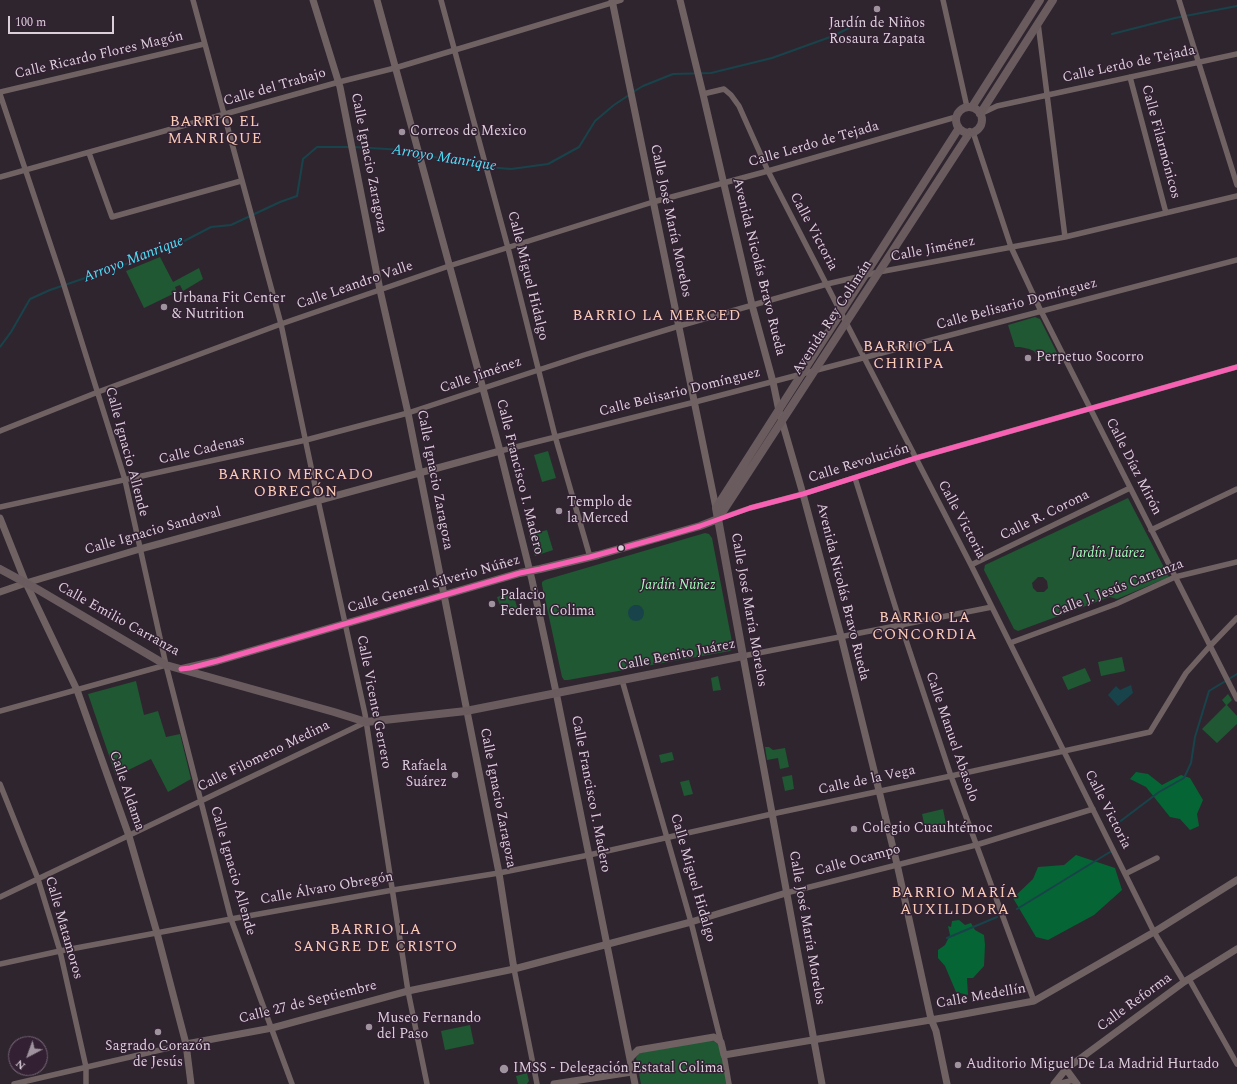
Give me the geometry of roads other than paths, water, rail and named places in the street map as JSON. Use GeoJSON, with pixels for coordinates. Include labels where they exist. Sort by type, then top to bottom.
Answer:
{"type":"FeatureCollection","features":[{"type":"Feature","properties":{"kind":"main road"},"geometry":{"type":"LineString","coordinates":[[1040,0],[970,107],[960,110],[956,117],[957,124],[962,130],[972,132],[980,125],[980,114],[1053,0]]}},
{"type":"Feature","properties":{"kind":"main road"},"geometry":{"type":"LineString","coordinates":[[970,107],[980,114]]}},
{"type":"Feature","properties":{"kind":"main road","name":"Avenida Rey Colimán"},"geometry":{"type":"LineString","coordinates":[[716,508],[959,128]]}},
{"type":"Feature","properties":{"kind":"main road","name":"Avenida Rey Colimán"},"geometry":{"type":"LineString","coordinates":[[718,519],[972,132]]}},
{"type":"Feature","properties":{"kind":"main road","name":"Calle José María Morelos"},"geometry":{"type":"LineString","coordinates":[[716,508],[743,656]]}},
{"type":"Feature","properties":{"kind":"main road","name":"Calle General Silverio Núñez"},"geometry":{"type":"LineString","coordinates":[[190,670],[443,594],[520,572],[529,572],[590,557],[700,526],[718,519]]}},
{"type":"Feature","properties":{"kind":"main road","name":"Calle Emilio Carranza"},"geometry":{"type":"LineString","coordinates":[[0,569],[166,665],[190,670],[366,722]]}},
{"type":"Feature","properties":{"kind":"main road","name":"Calle Benito Juárez"},"geometry":{"type":"LineString","coordinates":[[556,692],[743,656]]}},
{"type":"Feature","properties":{"kind":"main road","name":"Calle Filomeno Medina"},"geometry":{"type":"LineString","coordinates":[[366,722],[466,711],[556,692]]}},
{"type":"Feature","properties":{"kind":"street","name":"Calle Vicente Gerrero"},"geometry":{"type":"LineString","coordinates":[[193,0],[281,324],[366,722],[408,992],[427,1084]]}},
{"type":"Feature","properties":{"kind":"street","name":"Calle Ignacio Zaragoza"},"geometry":{"type":"LineString","coordinates":[[313,0],[339,82],[380,290],[408,413],[498,873],[514,969]]}},
{"type":"Feature","properties":{"kind":"street","name":"Calle Francisco I. Madero"},"geometry":{"type":"LineString","coordinates":[[377,0],[500,451],[529,572],[556,692],[635,1084]]}},
{"type":"Feature","properties":{"kind":"street","name":"Calle Miguel Hidalgo"},"geometry":{"type":"LineString","coordinates":[[441,0],[456,50],[508,248],[537,369],[590,557]]}},
{"type":"Feature","properties":{"kind":"street","name":"Calle del Trabajo"},"geometry":{"type":"LineString","coordinates":[[0,177],[339,82],[395,68],[612,1],[621,0]]}},
{"type":"Feature","properties":{"kind":"street","name":"Avenida Nicolás Bravo Rueda"},"geometry":{"type":"LineString","coordinates":[[680,0],[752,305],[779,411],[841,636],[897,864],[931,1019],[936,1030],[947,1084]]}},
{"type":"Feature","properties":{"kind":"street"},"geometry":{"type":"LineString","coordinates":[[943,0],[970,107]]}},
{"type":"Feature","properties":{"kind":"street"},"geometry":{"type":"LineString","coordinates":[[1179,0],[1237,185]]}},
{"type":"Feature","properties":{"kind":"street","name":"Calle José María Morelos"},"geometry":{"type":"LineString","coordinates":[[612,1],[716,508]]}},
{"type":"Feature","properties":{"kind":"street"},"geometry":{"type":"LineString","coordinates":[[1038,24],[1065,237]]}},
{"type":"Feature","properties":{"kind":"street","name":"Calle Ricardo Flores Magón"},"geometry":{"type":"LineString","coordinates":[[0,93],[204,44]]}},
{"type":"Feature","properties":{"kind":"street","name":"Calle Lerdo de Tejada"},"geometry":{"type":"LineString","coordinates":[[980,114],[997,106],[1048,94],[1237,54]]}},
{"type":"Feature","properties":{"kind":"street","name":"Calle Filarmónicos"},"geometry":{"type":"LineString","coordinates":[[1130,77],[1166,213]]}},
{"type":"Feature","properties":{"kind":"street","name":"Calle Victoria"},"geometry":{"type":"LineString","coordinates":[[703,94],[724,90],[731,95],[739,106],[768,171],[971,565],[1154,932],[1187,981],[1237,1064]]}},
{"type":"Feature","properties":{"kind":"street"},"geometry":{"type":"LineString","coordinates":[[0,93],[25,170]]}},
{"type":"Feature","properties":{"kind":"street","name":"Calle Lerdo de Tejada"},"geometry":{"type":"LineString","coordinates":[[449,266],[653,202],[768,171],[956,117]]}},
{"type":"Feature","properties":{"kind":"street","name":"Calle Díaz Mirón"},"geometry":{"type":"LineString","coordinates":[[972,132],[1011,247],[1090,410],[1237,699]]}},
{"type":"Feature","properties":{"kind":"street"},"geometry":{"type":"LineString","coordinates":[[89,153],[112,217],[242,181]]}},
{"type":"Feature","properties":{"kind":"street","name":"Calle Ignacio Allende"},"geometry":{"type":"LineString","coordinates":[[25,170],[62,279],[125,480],[166,665],[231,919],[292,1084]]}},
{"type":"Feature","properties":{"kind":"street","name":"Calle Jiménez"},"geometry":{"type":"LineString","coordinates":[[408,413],[537,369],[679,326],[827,284],[879,272],[1065,237],[1237,196]]}},
{"type":"Feature","properties":{"kind":"street","name":"Calle Belisario Domínguez"},"geometry":{"type":"LineString","coordinates":[[500,451],[772,382],[1237,260]]}},
{"type":"Feature","properties":{"kind":"street","name":"Calle Leandro Valle"},"geometry":{"type":"LineString","coordinates":[[0,430],[281,324],[449,266]]}},
{"type":"Feature","properties":{"kind":"street","name":"Calle Revolución"},"geometry":{"type":"LineString","coordinates":[[718,519],[916,458],[1090,410],[1237,367]]}},
{"type":"Feature","properties":{"kind":"street","name":"Calle Cadenas"},"geometry":{"type":"LineString","coordinates":[[0,507],[306,440],[408,413]]}},
{"type":"Feature","properties":{"kind":"street","name":"Calle Ignacio Sandoval"},"geometry":{"type":"LineString","coordinates":[[0,592],[140,549],[500,451]]}},
{"type":"Feature","properties":{"kind":"street","name":"Calle Manuel Abasolo"},"geometry":{"type":"LineString","coordinates":[[855,478],[901,625],[951,776],[1034,1001]]}},
{"type":"Feature","properties":{"kind":"street","name":"Calle R. Corona"},"geometry":{"type":"LineString","coordinates":[[971,565],[1130,488]]}},
{"type":"Feature","properties":{"kind":"street"},"geometry":{"type":"LineString","coordinates":[[1151,530],[1237,489]]}},
{"type":"Feature","properties":{"kind":"street","name":"Calle Aldama"},"geometry":{"type":"LineString","coordinates":[[0,518],[26,583],[77,690],[129,836],[157,933],[186,1044],[191,1084]]}},
{"type":"Feature","properties":{"kind":"street","name":"Calle J. Jesús Carranza"},"geometry":{"type":"LineString","coordinates":[[1010,643],[1116,604],[1175,577],[1237,562]]}},
{"type":"Feature","properties":{"kind":"street","name":"Calle Benito Juárez"},"geometry":{"type":"LineString","coordinates":[[743,656],[992,607]]}},
{"type":"Feature","properties":{"kind":"street"},"geometry":{"type":"LineString","coordinates":[[1210,646],[1237,618]]}},
{"type":"Feature","properties":{"kind":"street","name":"Calle de la Vega"},"geometry":{"type":"LineString","coordinates":[[589,855],[1150,732],[1186,673],[1210,646]]}},
{"type":"Feature","properties":{"kind":"street","name":"Calle José María Morelos"},"geometry":{"type":"LineString","coordinates":[[743,656],[822,1084]]}},
{"type":"Feature","properties":{"kind":"street"},"geometry":{"type":"LineString","coordinates":[[0,711],[166,665]]}},
{"type":"Feature","properties":{"kind":"street","name":"Calle Miguel Hidalgo"},"geometry":{"type":"LineString","coordinates":[[622,680],[691,922],[721,1042],[729,1084]]}},
{"type":"Feature","properties":{"kind":"street","name":"Calle Filomeno Medina"},"geometry":{"type":"LineString","coordinates":[[0,898],[366,722]]}},
{"type":"Feature","properties":{"kind":"street","name":"Calle Matamoros"},"geometry":{"type":"LineString","coordinates":[[0,784],[38,879],[60,951],[86,1067],[86,1084]]}},
{"type":"Feature","properties":{"kind":"street","name":"Calle Ocampo"},"geometry":{"type":"LineString","coordinates":[[607,944],[691,922],[786,893],[976,845],[1093,809]]}},
{"type":"Feature","properties":{"kind":"street","name":"Calle Álvaro Obregón"},"geometry":{"type":"LineString","coordinates":[[0,964],[60,951],[231,919],[498,873],[589,855]]}},
{"type":"Feature","properties":{"kind":"street"},"geometry":{"type":"LineString","coordinates":[[1125,874],[1157,858]]}},
{"type":"Feature","properties":{"kind":"street","name":"Calle Medellín"},"geometry":{"type":"LineString","coordinates":[[724,1055],[1034,1001],[1154,932],[1237,880]]}},
{"type":"Feature","properties":{"kind":"street","name":"Calle 27 de Septiembre"},"geometry":{"type":"LineString","coordinates":[[14,1084],[186,1044],[272,1028],[408,992],[514,969],[607,944]]}},
{"type":"Feature","properties":{"kind":"street","name":"Calle Reforma"},"geometry":{"type":"LineString","coordinates":[[1055,1084],[1066,1069],[1187,981],[1237,949]]}},
{"type":"Feature","properties":{"kind":"street"},"geometry":{"type":"LineString","coordinates":[[514,969],[537,1084]]}},
{"type":"Feature","properties":{"kind":"street"},"geometry":{"type":"LineString","coordinates":[[630,1058],[638,1050],[714,1037],[721,1042]]}},
{"type":"Feature","properties":{"kind":"street"},"geometry":{"type":"LineString","coordinates":[[1066,1069],[1076,1082]]}},
{"type":"Feature","properties":{"kind":"street"},"geometry":{"type":"LineString","coordinates":[[554,1084],[632,1072]]}},
{"type":"Feature","properties":{"kind":"street"},"geometry":{"type":"LineString","coordinates":[[1055,1084],[1076,1082]]}},
{"type":"Feature","properties":{"kind":"water"},"geometry":{"type":"Polygon","coordinates":[[[636,605],[643,610],[644,613],[639,620],[636,621],[629,616],[628,613],[633,606],[636,605]]]}},
{"type":"Feature","properties":{"kind":"water"},"geometry":{"type":"Polygon","coordinates":[[[1131,685],[1133,693],[1118,706],[1108,695],[1116,686],[1120,690],[1131,685]]]}},
{"type":"Feature","properties":{"kind":"waterway","name":"Arroyo Manrique"},"geometry":{"type":"LineString","coordinates":[[1112,34],[1175,18],[1237,6]]}},
{"type":"Feature","properties":{"kind":"waterway","name":"Arroyo Manrique"},"geometry":{"type":"LineString","coordinates":[[633,92],[643,86],[673,74],[711,73],[772,58],[833,36],[859,23]]}},
{"type":"Feature","properties":{"kind":"waterway","name":"Arroyo Manrique"},"geometry":{"type":"LineString","coordinates":[[421,154],[474,166],[511,169],[548,164],[579,147],[595,121],[629,95]]}},
{"type":"Feature","properties":{"kind":"waterway","name":"Arroyo Manrique"},"geometry":{"type":"LineString","coordinates":[[0,347],[11,332],[30,299],[50,290],[167,250],[211,227],[231,225],[280,202],[297,196],[303,159],[317,147],[349,147]]}},
{"type":"Feature","properties":{"kind":"waterway","name":"Arroyo Manrique"},"geometry":{"type":"LineString","coordinates":[[354,147],[403,150],[417,153]]}},
{"type":"Feature","properties":{"kind":"waterway"},"geometry":{"type":"LineString","coordinates":[[1118,823],[1159,792],[1184,778],[1191,763],[1195,737],[1209,691],[1237,674]]}},
{"type":"Feature","properties":{"kind":"waterway"},"geometry":{"type":"LineString","coordinates":[[1017,909],[1110,852]]}},
{"type":"Feature","properties":{"kind":"waterway"},"geometry":{"type":"LineString","coordinates":[[947,938],[997,917]]}},
{"type":"Feature","properties":{"kind":"place","name":"Jardín de Niños Rosaura Zapata"},"geometry":{"type":"Point","coordinates":[877,9]}},
{"type":"Feature","properties":{"kind":"place","name":"Correos de Mexico"},"geometry":{"type":"Point","coordinates":[402,132]}},
{"type":"Feature","properties":{"kind":"place","name":"Urbana Fit Center & Nutrition"},"geometry":{"type":"Point","coordinates":[164,307]}},
{"type":"Feature","properties":{"kind":"place","name":"Perpetuo Socorro"},"geometry":{"type":"Point","coordinates":[1028,358]}},
{"type":"Feature","properties":{"kind":"place","name":"Templo de la Merced"},"geometry":{"type":"Point","coordinates":[559,511]}},
{"type":"Feature","properties":{"kind":"place","name":"Palacio Federal Colima"},"geometry":{"type":"Point","coordinates":[492,604]}},
{"type":"Feature","properties":{"kind":"place","name":"Rafaela Suárez"},"geometry":{"type":"Point","coordinates":[455,775]}},
{"type":"Feature","properties":{"kind":"place","name":"Colegio Cuauhtémoc"},"geometry":{"type":"Point","coordinates":[854,829]}},
{"type":"Feature","properties":{"kind":"place","name":"Museo Fernando del Paso"},"geometry":{"type":"Point","coordinates":[369,1027]}},
{"type":"Feature","properties":{"kind":"place","name":"Sagrado Corazón de Jesús"},"geometry":{"type":"Point","coordinates":[158,1032]}},
{"type":"Feature","properties":{"kind":"place","name":"Auditorio Miguel De La Madrid Hurtado"},"geometry":{"type":"Point","coordinates":[958,1065]}},
{"type":"Feature","properties":{"kind":"place","name":"IMSS - Delegación Estatal Colima"},"geometry":{"type":"Point","coordinates":[504,1069]}},
{"type":"Feature","properties":{"kind":"district","name":"BARRIO EL MANRIQUE"},"geometry":{"type":"Point","coordinates":[215,132]}},
{"type":"Feature","properties":{"kind":"district","name":"BARRIO LA MERCED"},"geometry":{"type":"Point","coordinates":[657,317]}},
{"type":"Feature","properties":{"kind":"district","name":"BARRIO LA CHIRIPA"},"geometry":{"type":"Point","coordinates":[909,356]}},
{"type":"Feature","properties":{"kind":"district","name":"BARRIO MERCADO OBREGÓN"},"geometry":{"type":"Point","coordinates":[296,484]}},
{"type":"Feature","properties":{"kind":"district","name":"BARRIO LA CONCORDIA"},"geometry":{"type":"Point","coordinates":[925,628]}},
{"type":"Feature","properties":{"kind":"district","name":"BARRIO MARÍA AUXILIDORA"},"geometry":{"type":"Point","coordinates":[955,902]}},
{"type":"Feature","properties":{"kind":"district","name":"BARRIO LA SANGRE DE CRISTO"},"geometry":{"type":"Point","coordinates":[376,940]}},
{"type":"Feature","properties":{"kind":"park label","name":"Jardín Juárez"},"geometry":{"type":"Point","coordinates":[1108,554]}},
{"type":"Feature","properties":{"kind":"park label","name":"Jardín Núñez"},"geometry":{"type":"Point","coordinates":[678,586]}}]}
